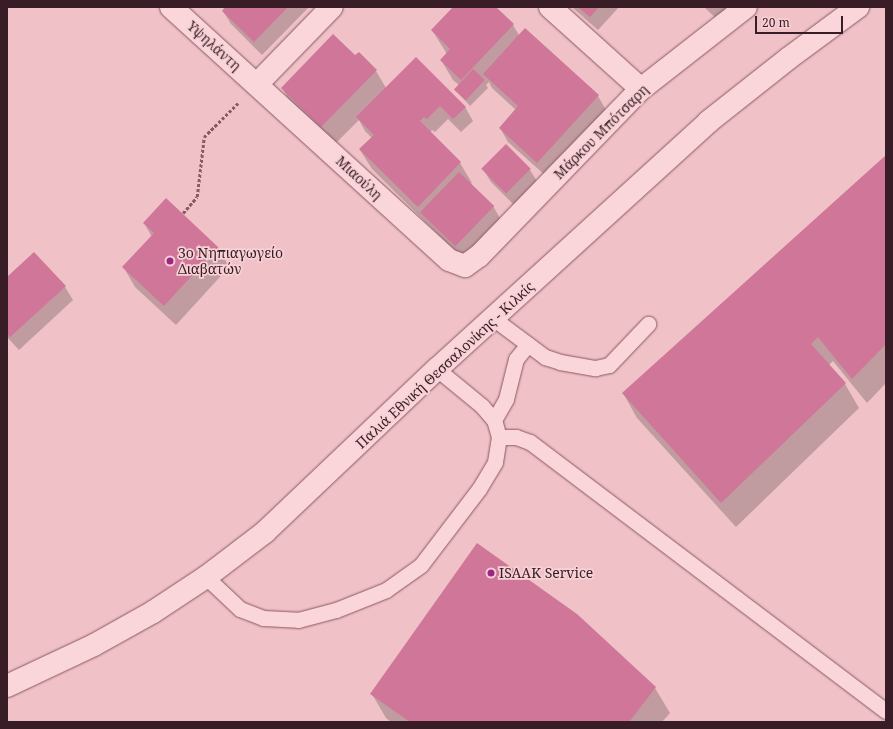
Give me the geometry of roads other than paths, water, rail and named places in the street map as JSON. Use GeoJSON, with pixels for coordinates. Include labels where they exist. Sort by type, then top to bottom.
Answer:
{"type":"FeatureCollection","features":[{"type":"Feature","properties":{"kind":"main road","name":"Υψηλάντη"},"geometry":{"type":"LineString","coordinates":[[171,7],[257,84]]}},
{"type":"Feature","properties":{"kind":"main road"},"geometry":{"type":"LineString","coordinates":[[257,84],[332,7]]}},
{"type":"Feature","properties":{"kind":"main road"},"geometry":{"type":"LineString","coordinates":[[550,7],[641,89]]}},
{"type":"Feature","properties":{"kind":"main road","name":"Μάρκου Μπότσαρη"},"geometry":{"type":"LineString","coordinates":[[465,266],[479,256],[641,89],[746,7]]}},
{"type":"Feature","properties":{"kind":"main road","name":"Παλιά Εθνική Θεσσαλονίκης - Κιλκίς"},"geometry":{"type":"LineString","coordinates":[[7,686],[125,628],[206,577],[264,532],[437,369],[494,319],[708,122],[789,58],[858,7]]}},
{"type":"Feature","properties":{"kind":"main road","name":"Μιαούλη"},"geometry":{"type":"LineString","coordinates":[[257,84],[449,260],[465,266]]}},
{"type":"Feature","properties":{"kind":"lane"},"geometry":{"type":"LineString","coordinates":[[494,319],[545,357],[560,362],[595,368],[609,365],[648,324]]}},
{"type":"Feature","properties":{"kind":"lane"},"geometry":{"type":"LineString","coordinates":[[494,420],[506,399],[516,359],[528,344]]}},
{"type":"Feature","properties":{"kind":"lane"},"geometry":{"type":"LineString","coordinates":[[206,577],[240,609],[263,618],[298,620],[336,610],[386,590],[421,565],[478,489],[495,462],[499,437],[494,420],[482,406],[437,369]]}},
{"type":"Feature","properties":{"kind":"lane"},"geometry":{"type":"LineString","coordinates":[[499,437],[516,437],[530,442],[886,711]]}},
{"type":"Feature","properties":{"kind":"place","name":"3ο Νηπιαγωγείο Διαβατών"},"geometry":{"type":"Point","coordinates":[170,261]}},
{"type":"Feature","properties":{"kind":"place","name":"ISAAK Service"},"geometry":{"type":"Point","coordinates":[491,573]}}]}
